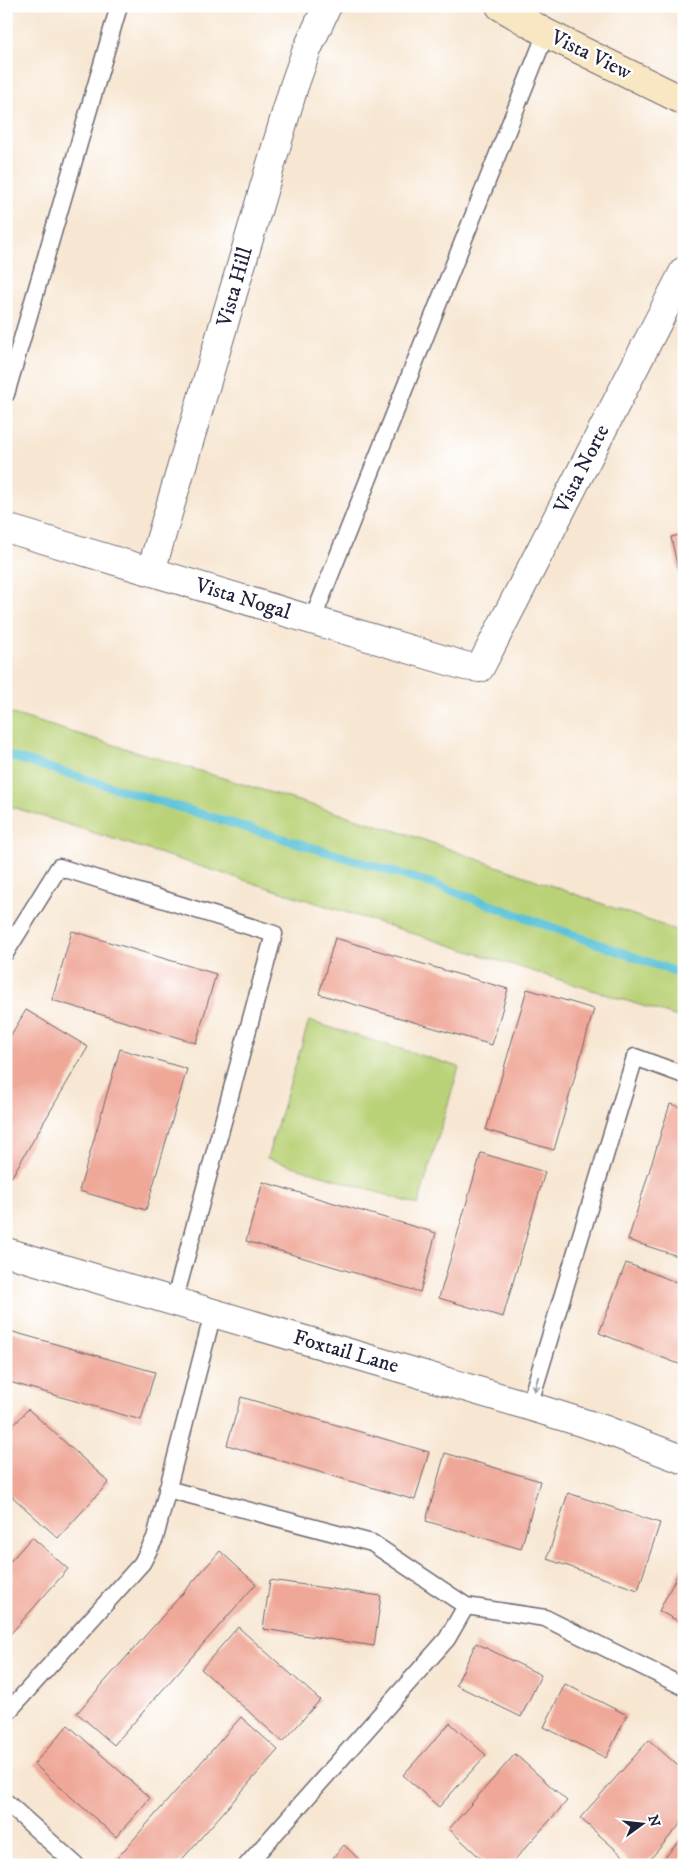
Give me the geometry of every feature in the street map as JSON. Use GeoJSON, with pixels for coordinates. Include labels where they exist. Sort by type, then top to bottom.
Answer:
{"type":"FeatureCollection","features":[{"type":"Feature","properties":{"kind":"street","name":"Vista Hill"},"geometry":{"type":"LineString","coordinates":[[151,570],[294,86],[306,52],[327,6]]}},
{"type":"Feature","properties":{"kind":"street","name":"Vista View"},"geometry":{"type":"LineString","coordinates":[[500,6],[546,33],[684,101]]}},
{"type":"Feature","properties":{"kind":"street","name":"Vista Norte"},"geometry":{"type":"LineString","coordinates":[[480,668],[684,271]]}},
{"type":"Feature","properties":{"kind":"street","name":"Vista Nogal"},"geometry":{"type":"LineString","coordinates":[[6,528],[151,570],[312,621],[465,666],[480,668]]}},
{"type":"Feature","properties":{"kind":"street","name":"Foxtail Lane"},"geometry":{"type":"LineString","coordinates":[[6,1252],[529,1406],[603,1429],[684,1460]]}},
{"type":"Feature","properties":{"kind":"lane"},"geometry":{"type":"LineString","coordinates":[[6,394],[119,6]]}},
{"type":"Feature","properties":{"kind":"lane"},"geometry":{"type":"LineString","coordinates":[[312,621],[546,33]]}},
{"type":"Feature","properties":{"kind":"lane"},"geometry":{"type":"LineString","coordinates":[[6,952],[59,867],[274,934],[174,1302]]}},
{"type":"Feature","properties":{"kind":"lane"},"geometry":{"type":"LineString","coordinates":[[529,1406],[635,1056],[684,1075]]}},
{"type":"Feature","properties":{"kind":"lane"},"geometry":{"type":"LineString","coordinates":[[6,1714],[142,1563],[155,1538],[213,1313]]}},
{"type":"Feature","properties":{"kind":"lane"},"geometry":{"type":"LineString","coordinates":[[167,1489],[372,1543],[466,1606],[545,1618],[684,1686]]}},
{"type":"Feature","properties":{"kind":"lane"},"geometry":{"type":"LineString","coordinates":[[247,1865],[447,1640],[466,1606]]}},
{"type":"Feature","properties":{"kind":"lane"},"geometry":{"type":"LineString","coordinates":[[6,1802],[76,1865]]}},
{"type":"Feature","properties":{"kind":"green space"},"geometry":{"type":"Polygon","coordinates":[[[6,712],[410,835],[684,933],[684,1019],[6,805],[6,712]]]}},
{"type":"Feature","properties":{"kind":"green space"},"geometry":{"type":"Polygon","coordinates":[[[309,1021],[459,1067],[418,1205],[267,1158],[309,1021]]]}},
{"type":"Feature","properties":{"kind":"building"},"geometry":{"type":"Polygon","coordinates":[[[684,534],[684,592],[683,592],[671,537],[684,534]]]}},
{"type":"Feature","properties":{"kind":"building"},"geometry":{"type":"Polygon","coordinates":[[[72,931],[216,974],[196,1043],[52,1000],[72,931]]]}},
{"type":"Feature","properties":{"kind":"building"},"geometry":{"type":"Polygon","coordinates":[[[335,938],[508,989],[492,1045],[319,994],[335,938]]]}},
{"type":"Feature","properties":{"kind":"building"},"geometry":{"type":"Polygon","coordinates":[[[527,989],[594,1009],[554,1150],[486,1130],[527,989]]]}},
{"type":"Feature","properties":{"kind":"building"},"geometry":{"type":"Polygon","coordinates":[[[26,1010],[88,1047],[11,1178],[6,1175],[6,1043],[26,1010]]]}},
{"type":"Feature","properties":{"kind":"building"},"geometry":{"type":"Polygon","coordinates":[[[120,1049],[187,1069],[146,1210],[79,1191],[120,1049]]]}},
{"type":"Feature","properties":{"kind":"building"},"geometry":{"type":"Polygon","coordinates":[[[670,1104],[684,1108],[684,1258],[628,1240],[670,1104]]]}},
{"type":"Feature","properties":{"kind":"building"},"geometry":{"type":"Polygon","coordinates":[[[481,1153],[545,1172],[503,1317],[439,1298],[481,1153]]]}},
{"type":"Feature","properties":{"kind":"building"},"geometry":{"type":"Polygon","coordinates":[[[263,1182],[436,1233],[420,1292],[246,1241],[263,1182]]]}},
{"type":"Feature","properties":{"kind":"building"},"geometry":{"type":"Polygon","coordinates":[[[626,1263],[684,1285],[684,1366],[599,1333],[626,1263]]]}},
{"type":"Feature","properties":{"kind":"building"},"geometry":{"type":"Polygon","coordinates":[[[6,1330],[155,1372],[141,1420],[6,1381],[6,1330]]]}},
{"type":"Feature","properties":{"kind":"building"},"geometry":{"type":"Polygon","coordinates":[[[241,1397],[429,1452],[415,1500],[227,1445],[241,1397]]]}},
{"type":"Feature","properties":{"kind":"building"},"geometry":{"type":"Polygon","coordinates":[[[28,1409],[109,1482],[58,1538],[6,1491],[6,1434],[28,1409]]]}},
{"type":"Feature","properties":{"kind":"building"},"geometry":{"type":"Polygon","coordinates":[[[445,1453],[540,1481],[521,1549],[426,1521],[445,1453]]]}},
{"type":"Feature","properties":{"kind":"building"},"geometry":{"type":"Polygon","coordinates":[[[568,1493],[660,1523],[638,1590],[547,1559],[568,1493]]]}},
{"type":"Feature","properties":{"kind":"building"},"geometry":{"type":"Polygon","coordinates":[[[32,1537],[68,1569],[6,1639],[6,1566],[32,1537]]]}},
{"type":"Feature","properties":{"kind":"building"},"geometry":{"type":"Polygon","coordinates":[[[220,1551],[256,1584],[114,1745],[77,1713],[220,1551]]]}},
{"type":"Feature","properties":{"kind":"building"},"geometry":{"type":"Polygon","coordinates":[[[684,1562],[684,1624],[659,1611],[684,1562]]]}},
{"type":"Feature","properties":{"kind":"building"},"geometry":{"type":"Polygon","coordinates":[[[270,1580],[381,1596],[374,1646],[263,1629],[270,1580]]]}},
{"type":"Feature","properties":{"kind":"building"},"geometry":{"type":"Polygon","coordinates":[[[238,1627],[320,1700],[283,1742],[201,1669],[238,1627]]]}},
{"type":"Feature","properties":{"kind":"building"},"geometry":{"type":"Polygon","coordinates":[[[476,1643],[541,1675],[521,1717],[456,1685],[476,1643]]]}},
{"type":"Feature","properties":{"kind":"building"},"geometry":{"type":"Polygon","coordinates":[[[565,1684],[627,1715],[606,1758],[544,1727],[565,1684]]]}},
{"type":"Feature","properties":{"kind":"building"},"geometry":{"type":"Polygon","coordinates":[[[241,1717],[278,1750],[177,1865],[111,1865],[241,1717]]]}},
{"type":"Feature","properties":{"kind":"building"},"geometry":{"type":"Polygon","coordinates":[[[450,1723],[486,1755],[439,1807],[403,1775],[450,1723]]]}},
{"type":"Feature","properties":{"kind":"building"},"geometry":{"type":"Polygon","coordinates":[[[68,1725],[150,1798],[116,1837],[34,1764],[68,1725]]]}},
{"type":"Feature","properties":{"kind":"building"},"geometry":{"type":"Polygon","coordinates":[[[649,1740],[684,1771],[684,1820],[645,1865],[633,1865],[580,1818],[649,1740]]]}},
{"type":"Feature","properties":{"kind":"building"},"geometry":{"type":"Polygon","coordinates":[[[515,1754],[567,1801],[510,1865],[488,1865],[449,1829],[515,1754]]]}},
{"type":"Feature","properties":{"kind":"building"},"geometry":{"type":"Polygon","coordinates":[[[684,1836],[684,1865],[658,1865],[684,1836]]]}},
{"type":"Feature","properties":{"kind":"building"},"geometry":{"type":"Polygon","coordinates":[[[344,1845],[365,1865],[327,1865],[344,1845]]]}},
{"type":"Feature","properties":{"kind":"waterway"},"geometry":{"type":"LineString","coordinates":[[6,755],[430,883],[684,975]]}}]}
